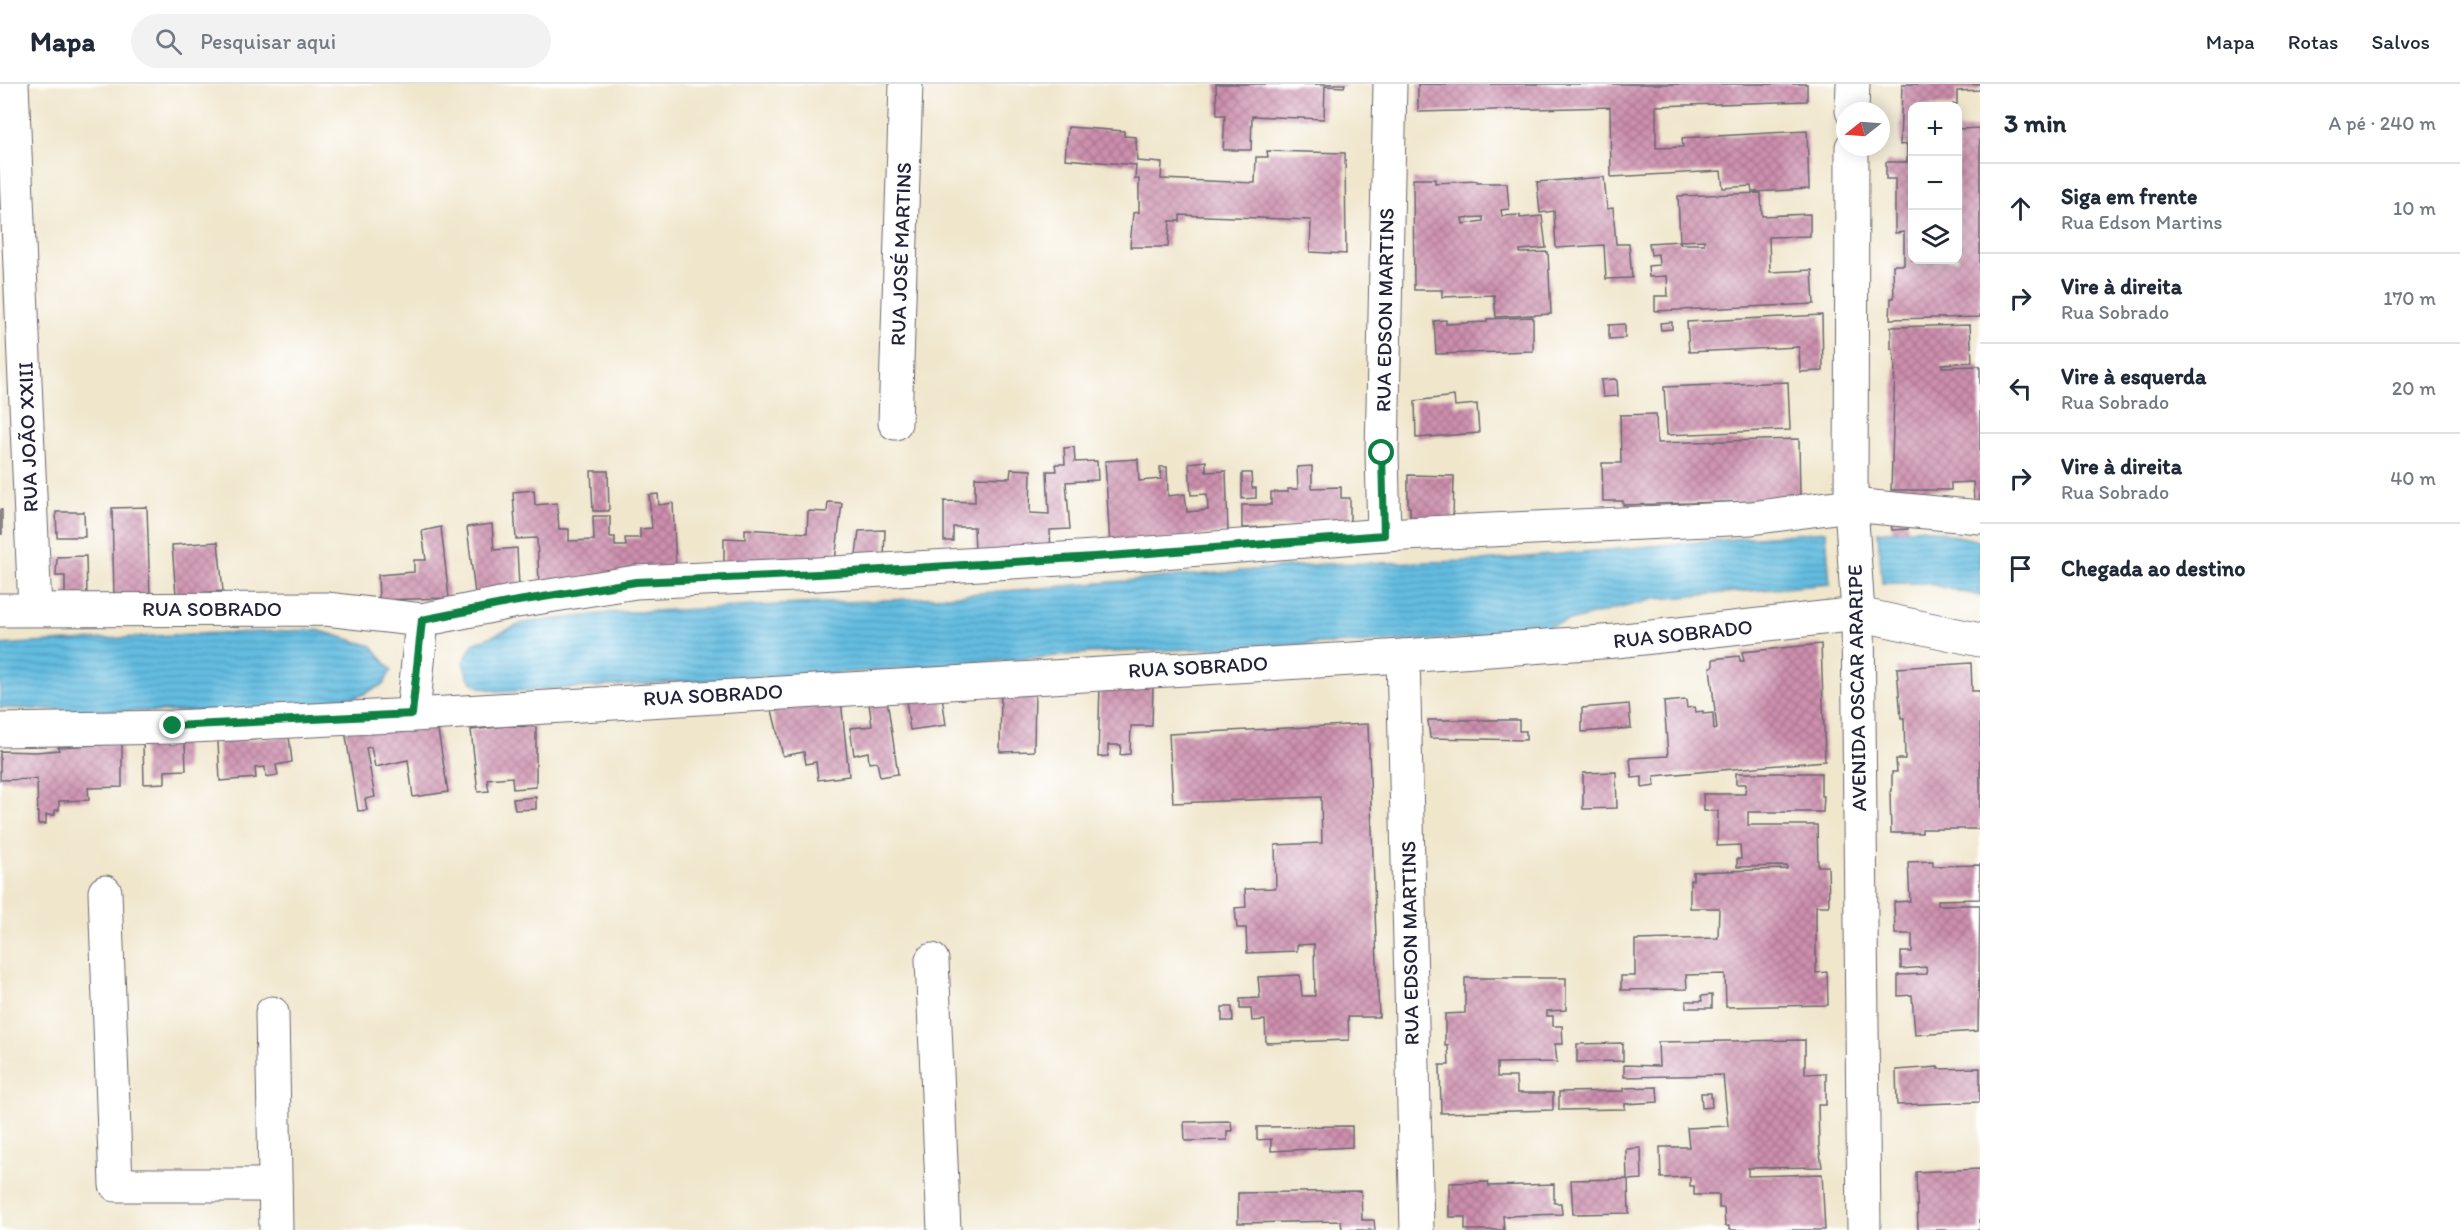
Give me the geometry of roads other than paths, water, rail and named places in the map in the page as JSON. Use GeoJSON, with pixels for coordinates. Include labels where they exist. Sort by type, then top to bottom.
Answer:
{"type":"FeatureCollection","features":[{"type":"Feature","properties":{"kind":"street","name":"RUA JOÃO XXIII"},"geometry":{"type":"LineString","coordinates":[[12,84],[12,299],[35,609]]}},
{"type":"Feature","properties":{"kind":"street","name":"RUA JOSÉ MARTINS"},"geometry":{"type":"LineString","coordinates":[[895,423],[906,84]]}},
{"type":"Feature","properties":{"kind":"street","name":"RUA EDSON MARTINS"},"geometry":{"type":"LineString","coordinates":[[1384,535],[1382,441],[1390,84]]}},
{"type":"Feature","properties":{"kind":"street"},"geometry":{"type":"LineString","coordinates":[[1852,84],[1852,102]]}},
{"type":"Feature","properties":{"kind":"street","name":"AVENIDA OSCAR ARARIPE"},"geometry":{"type":"LineString","coordinates":[[1852,156],[1851,505],[1858,614],[1864,1230]]}},
{"type":"Feature","properties":{"kind":"street","name":"RUA SOBRADO"},"geometry":{"type":"LineString","coordinates":[[0,610],[326,609],[422,620],[512,602],[636,582],[818,574],[1110,556],[1384,535],[1751,518],[1851,505],[1980,517]]}},
{"type":"Feature","properties":{"kind":"street","name":"RUA SOBRADO"},"geometry":{"type":"LineString","coordinates":[[0,730],[173,726],[412,714],[1403,656],[1616,641],[1858,614],[1980,640]]}},
{"type":"Feature","properties":{"kind":"street"},"geometry":{"type":"LineString","coordinates":[[412,714],[422,620]]}},
{"type":"Feature","properties":{"kind":"street","name":"RUA EDSON MARTINS"},"geometry":{"type":"LineString","coordinates":[[1403,656],[1417,1230]]}},
{"type":"Feature","properties":{"kind":"street"},"geometry":{"type":"LineString","coordinates":[[105,892],[116,1185],[275,1185]]}},
{"type":"Feature","properties":{"kind":"street"},"geometry":{"type":"LineString","coordinates":[[933,960],[945,1230]]}},
{"type":"Feature","properties":{"kind":"street"},"geometry":{"type":"LineString","coordinates":[[272,1013],[276,1230]]}},
{"type":"Feature","properties":{"kind":"water"},"geometry":{"type":"Polygon","coordinates":[[[1923,528],[1980,541],[1980,596],[1925,583],[1882,583],[1878,532],[1923,528]]]}},
{"type":"Feature","properties":{"kind":"water"},"geometry":{"type":"Polygon","coordinates":[[[1826,531],[1830,584],[1655,599],[1506,637],[1091,653],[924,668],[502,692],[481,688],[472,682],[465,671],[463,662],[473,644],[523,623],[611,613],[910,599],[1324,564],[1482,561],[1826,531]]]}},
{"type":"Feature","properties":{"kind":"water"},"geometry":{"type":"Polygon","coordinates":[[[317,630],[372,646],[391,670],[384,684],[333,709],[162,712],[0,708],[0,645],[192,634],[317,630]]]}}]}
